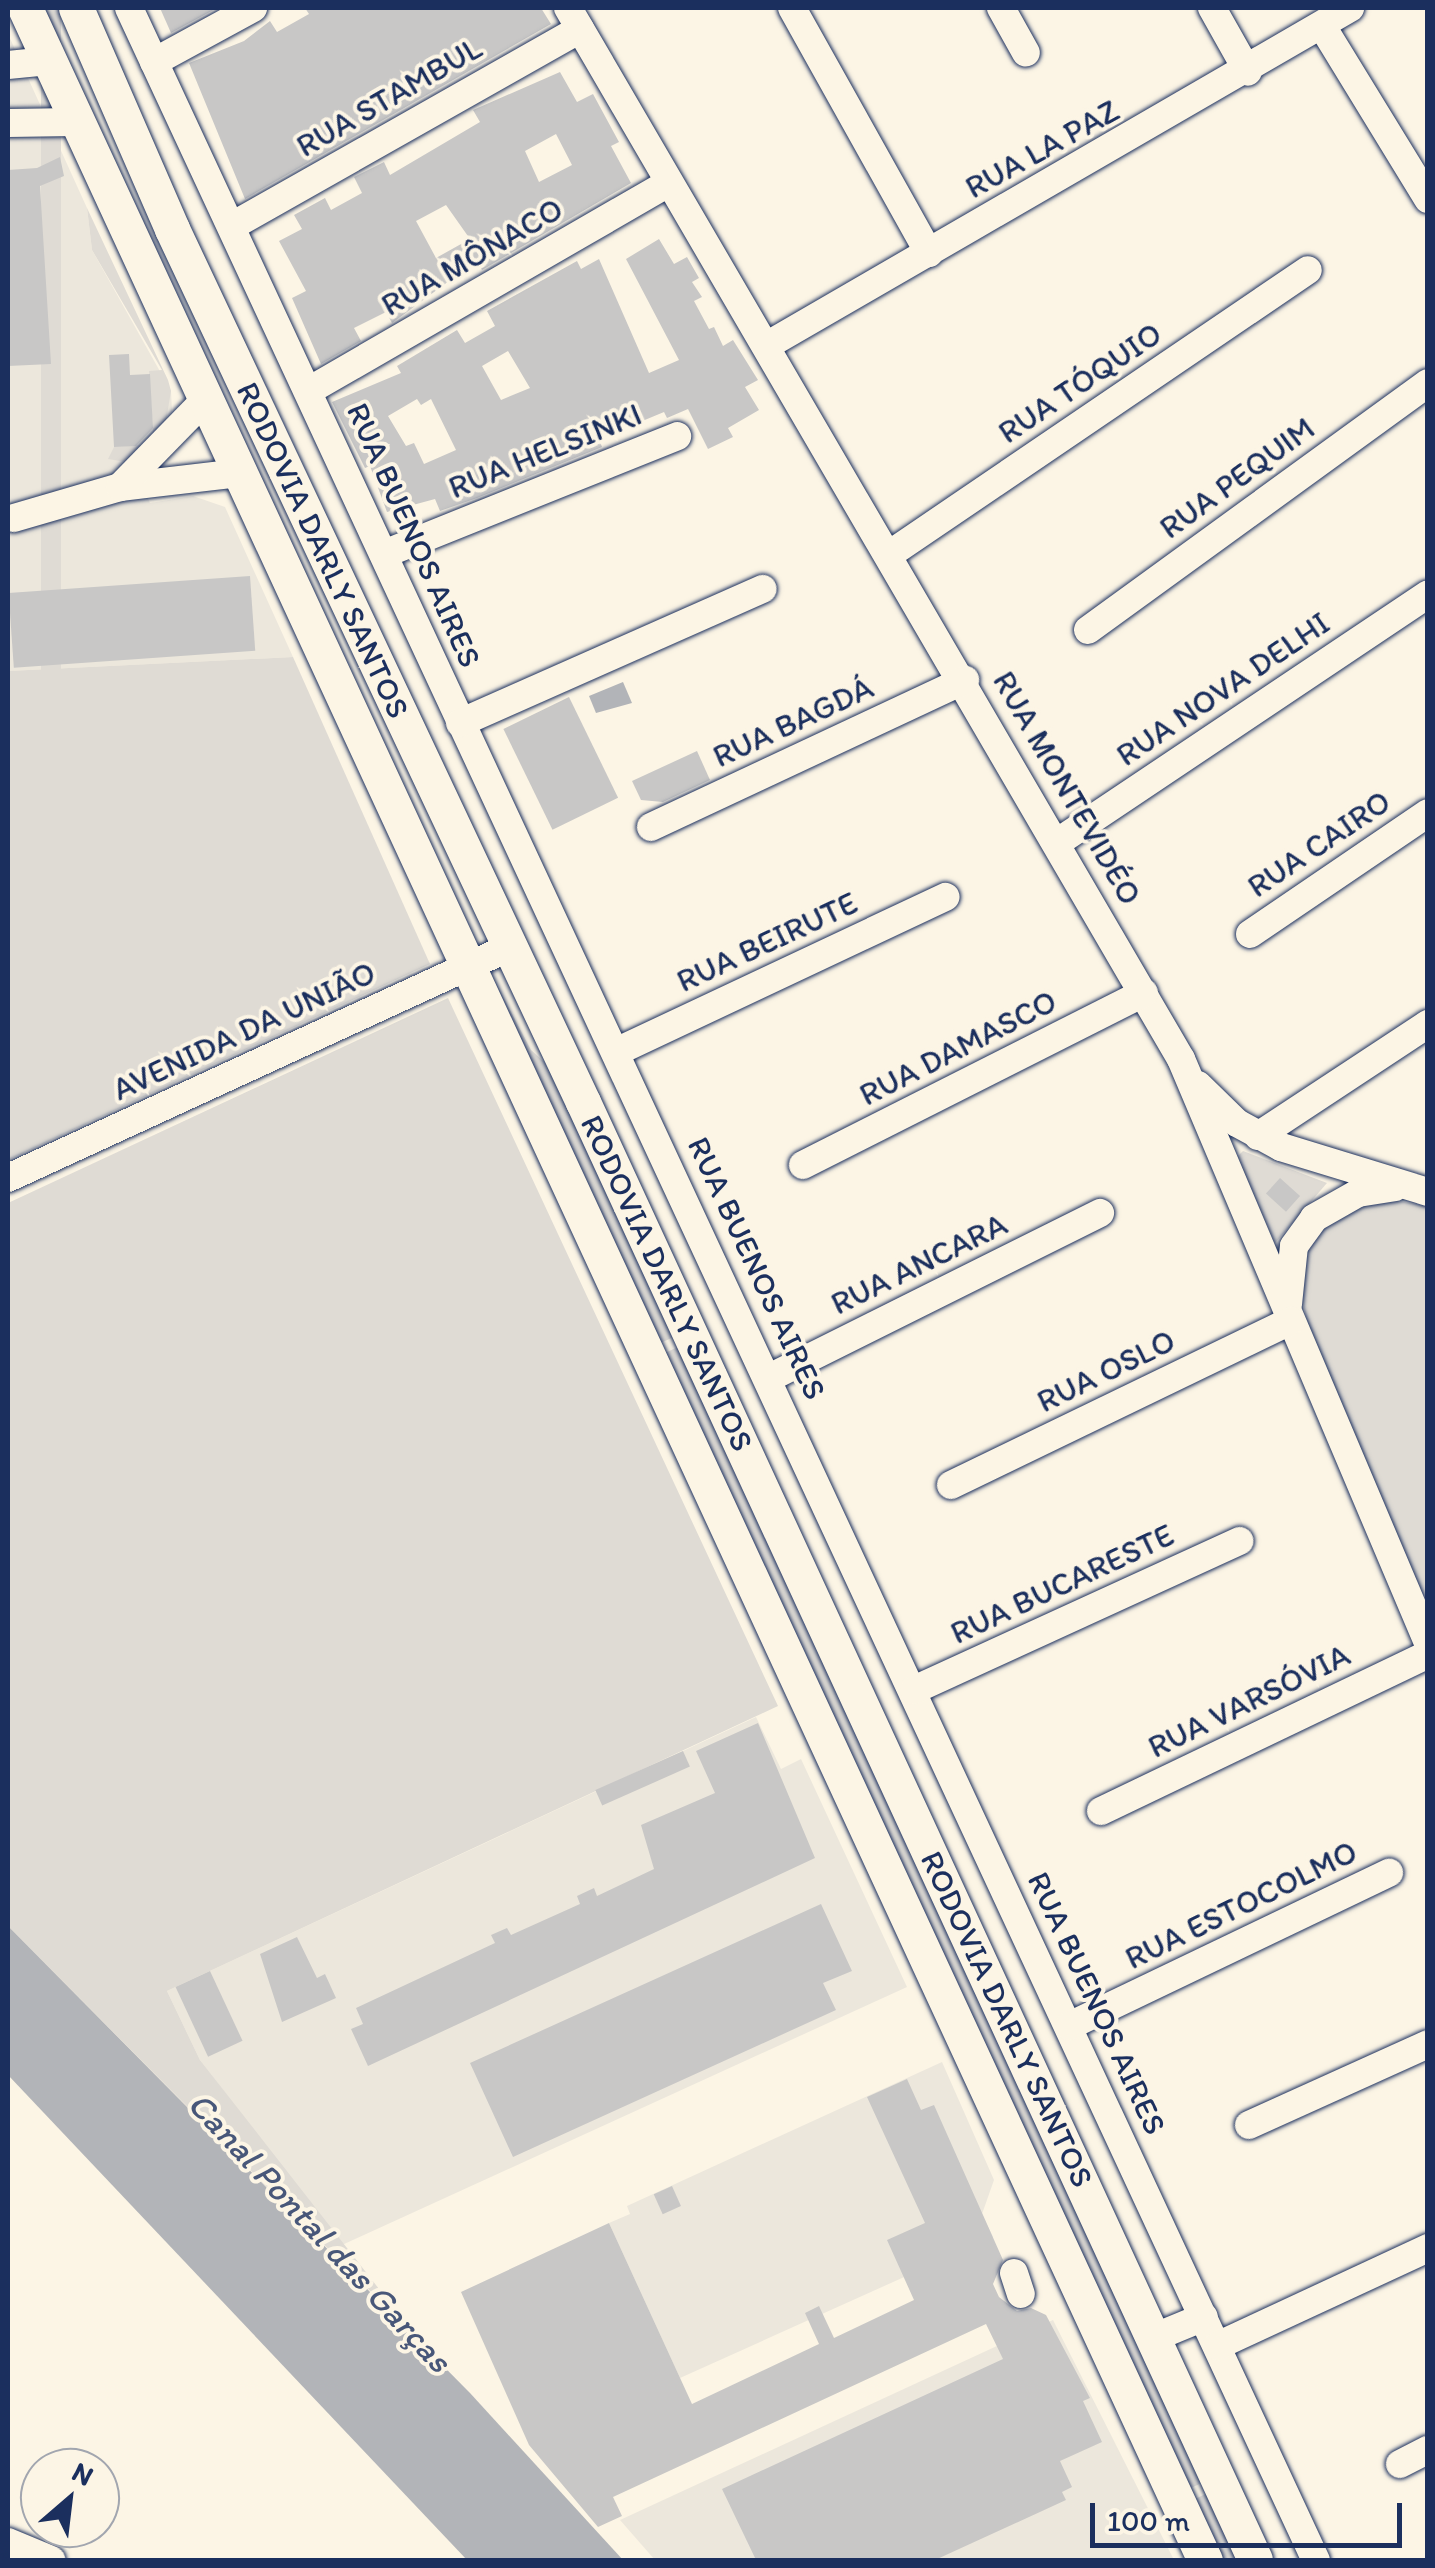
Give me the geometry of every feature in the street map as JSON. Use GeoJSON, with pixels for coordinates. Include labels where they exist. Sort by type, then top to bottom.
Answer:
{"type":"FeatureCollection","features":[{"type":"Feature","properties":{"kind":"main road","name":"RODOVIA DARLY SANTOS"},"geometry":{"type":"LineString","coordinates":[[26,8],[75,122],[1204,2560]]}},
{"type":"Feature","properties":{"kind":"main road","name":"RODOVIA DARLY SANTOS"},"geometry":{"type":"LineString","coordinates":[[76,8],[172,229],[510,946],[1255,2560]]}},
{"type":"Feature","properties":{"kind":"street","name":"RUA BUENOS AIRES"},"geometry":{"type":"LineString","coordinates":[[129,8],[310,390],[460,723],[618,1051],[1316,2560]]}},
{"type":"Feature","properties":{"kind":"street"},"geometry":{"type":"LineString","coordinates":[[154,62],[253,8]]}},
{"type":"Feature","properties":{"kind":"street"},"geometry":{"type":"LineString","coordinates":[[792,8],[929,253]]}},
{"type":"Feature","properties":{"kind":"street"},"geometry":{"type":"LineString","coordinates":[[1001,8],[1026,53]]}},
{"type":"Feature","properties":{"kind":"street"},"geometry":{"type":"LineString","coordinates":[[1212,8],[1248,72]]}},
{"type":"Feature","properties":{"kind":"street","name":"RUA LA PAZ"},"geometry":{"type":"LineString","coordinates":[[766,346],[1248,72],[1350,8]]}},
{"type":"Feature","properties":{"kind":"street","name":"RUA MONTEVIDÉO"},"geometry":{"type":"LineString","coordinates":[[574,18],[965,680],[1181,1059],[1428,1643]]}},
{"type":"Feature","properties":{"kind":"street","name":"RUA STAMBUL"},"geometry":{"type":"LineString","coordinates":[[232,226],[574,18]]}},
{"type":"Feature","properties":{"kind":"street"},"geometry":{"type":"LineString","coordinates":[[1322,26],[1426,196]]}},
{"type":"Feature","properties":{"kind":"street"},"geometry":{"type":"LineString","coordinates":[[8,65],[49,61]]}},
{"type":"Feature","properties":{"kind":"street"},"geometry":{"type":"LineString","coordinates":[[8,123],[75,122]]}},
{"type":"Feature","properties":{"kind":"street","name":"RUA MÔNACO"},"geometry":{"type":"LineString","coordinates":[[310,390],[670,183]]}},
{"type":"Feature","properties":{"kind":"street","name":"RUA TÓQUIO"},"geometry":{"type":"LineString","coordinates":[[890,554],[1308,270]]}},
{"type":"Feature","properties":{"kind":"street","name":"RUA PEQUIM"},"geometry":{"type":"LineString","coordinates":[[1088,630],[1428,382]]}},
{"type":"Feature","properties":{"kind":"street"},"geometry":{"type":"LineString","coordinates":[[120,486],[206,399]]}},
{"type":"Feature","properties":{"kind":"street","name":"RUA HELSINKI"},"geometry":{"type":"LineString","coordinates":[[384,554],[677,436]]}},
{"type":"Feature","properties":{"kind":"street"},"geometry":{"type":"LineString","coordinates":[[14,518],[120,486],[238,473]]}},
{"type":"Feature","properties":{"kind":"street"},"geometry":{"type":"LineString","coordinates":[[460,723],[764,589]]}},
{"type":"Feature","properties":{"kind":"street","name":"RUA NOVA DELHI"},"geometry":{"type":"LineString","coordinates":[[1058,842],[1428,594]]}},
{"type":"Feature","properties":{"kind":"street","name":"RUA BAGDÁ"},"geometry":{"type":"LineString","coordinates":[[651,827],[965,680]]}},
{"type":"Feature","properties":{"kind":"street","name":"RUA CAIRO"},"geometry":{"type":"LineString","coordinates":[[1250,934],[1428,813]]}},
{"type":"Feature","properties":{"kind":"street","name":"RUA BEIRUTE"},"geometry":{"type":"LineString","coordinates":[[618,1051],[946,896]]}},
{"type":"Feature","properties":{"kind":"street","name":"AVENIDA DA UNIÃO"},"geometry":{"type":"LineString","coordinates":[[8,1178],[510,946]]}},
{"type":"Feature","properties":{"kind":"street","name":"RUA DAMASCO"},"geometry":{"type":"LineString","coordinates":[[804,1165],[1144,993]]}},
{"type":"Feature","properties":{"kind":"street"},"geometry":{"type":"LineString","coordinates":[[1258,1136],[1428,1024]]}},
{"type":"Feature","properties":{"kind":"street"},"geometry":{"type":"LineString","coordinates":[[1181,1059],[1220,1109],[1258,1136],[1423,1190]]}},
{"type":"Feature","properties":{"kind":"street"},"geometry":{"type":"LineString","coordinates":[[1290,1320],[1290,1262],[1314,1218],[1358,1193],[1423,1190]]}},
{"type":"Feature","properties":{"kind":"street","name":"RUA ANCARA"},"geometry":{"type":"LineString","coordinates":[[769,1378],[1100,1213]]}},
{"type":"Feature","properties":{"kind":"street","name":"RUA OSLO"},"geometry":{"type":"LineString","coordinates":[[952,1485],[1290,1320]]}},
{"type":"Feature","properties":{"kind":"street","name":"RUA BUCARESTE"},"geometry":{"type":"LineString","coordinates":[[914,1690],[1239,1541]]}},
{"type":"Feature","properties":{"kind":"street","name":"RUA VARSÓVIA"},"geometry":{"type":"LineString","coordinates":[[1101,1811],[1428,1654]]}},
{"type":"Feature","properties":{"kind":"street","name":"RUA ESTOCOLMO"},"geometry":{"type":"LineString","coordinates":[[1069,2026],[1388,1873]]}},
{"type":"Feature","properties":{"kind":"street"},"geometry":{"type":"LineString","coordinates":[[1249,2125],[1428,2044]]}},
{"type":"Feature","properties":{"kind":"street"},"geometry":{"type":"LineString","coordinates":[[1218,2346],[1428,2248]]}},
{"type":"Feature","properties":{"kind":"street"},"geometry":{"type":"LineString","coordinates":[[1154,2338],[1204,2317]]}},
{"type":"Feature","properties":{"kind":"street"},"geometry":{"type":"LineString","coordinates":[[1400,2464],[1428,2450]]}},
{"type":"Feature","properties":{"kind":"street"},"geometry":{"type":"LineString","coordinates":[[8,2542],[51,2560]]}},
{"type":"Feature","properties":{"kind":"shaded area"},"geometry":{"type":"Polygon","coordinates":[[[41,8],[61,8],[61,1015],[41,1015],[41,8]]]}},
{"type":"Feature","properties":{"kind":"shaded area"},"geometry":{"type":"Polygon","coordinates":[[[8,34],[87,208],[92,250],[171,391],[172,412],[131,460],[150,503],[193,496],[225,507],[293,657],[8,671],[8,34]]]}},
{"type":"Feature","properties":{"kind":"shaded area"},"geometry":{"type":"Polygon","coordinates":[[[87,208],[168,380],[171,391],[164,433],[150,450],[131,460],[132,463],[108,459],[114,447],[154,444],[149,371],[162,370],[92,250],[87,208]]]}},
{"type":"Feature","properties":{"kind":"shaded area"},"geometry":{"type":"Polygon","coordinates":[[[293,657],[430,964],[8,1160],[8,671],[293,657]]]}},
{"type":"Feature","properties":{"kind":"shaded area"},"geometry":{"type":"Polygon","coordinates":[[[623,682],[632,703],[596,713],[589,696],[623,682]]]}},
{"type":"Feature","properties":{"kind":"shaded area"},"geometry":{"type":"Polygon","coordinates":[[[490,972],[531,1050],[552,1069],[676,1336],[656,1345],[490,972]]]}},
{"type":"Feature","properties":{"kind":"shaded area"},"geometry":{"type":"Polygon","coordinates":[[[448,998],[778,1706],[167,1991],[200,2060],[390,2303],[387,2308],[8,1926],[8,1203],[448,998]]]}},
{"type":"Feature","properties":{"kind":"shaded area"},"geometry":{"type":"Polygon","coordinates":[[[1243,1151],[1327,1183],[1275,1243],[1237,1157],[1243,1151]]]}},
{"type":"Feature","properties":{"kind":"shaded area"},"geometry":{"type":"Polygon","coordinates":[[[1398,1201],[1427,1206],[1427,1607],[1308,1325],[1301,1294],[1308,1251],[1324,1228],[1363,1206],[1398,1201]]]}},
{"type":"Feature","properties":{"kind":"shaded area"},"geometry":{"type":"Polygon","coordinates":[[[680,1346],[1209,2480],[1189,2489],[660,1355],[680,1346]]]}},
{"type":"Feature","properties":{"kind":"shaded area"},"geometry":{"type":"Polygon","coordinates":[[[756,1717],[781,1769],[801,1759],[907,1987],[342,2245],[200,2060],[167,1991],[756,1717]]]}},
{"type":"Feature","properties":{"kind":"shaded area"},"geometry":{"type":"Polygon","coordinates":[[[8,1926],[470,2393],[623,2560],[467,2560],[8,2075],[8,1926]]]}},
{"type":"Feature","properties":{"kind":"shaded area"},"geometry":{"type":"Polygon","coordinates":[[[942,2062],[994,2180],[982,2214],[993,2237],[680,2378],[609,2223],[630,2214],[627,2206],[942,2062]]]}},
{"type":"Feature","properties":{"kind":"shaded area"},"geometry":{"type":"Polygon","coordinates":[[[1053,2320],[1174,2560],[655,2560],[620,2520],[1053,2320]]]}},
{"type":"Feature","properties":{"kind":"shaded area"},"geometry":{"type":"Polygon","coordinates":[[[1210,2492],[1242,2560],[1217,2560],[1190,2501],[1210,2492]]]}},
{"type":"Feature","properties":{"kind":"building"},"geometry":{"type":"Polygon","coordinates":[[[160,8],[217,8],[171,33],[160,8]]]}},
{"type":"Feature","properties":{"kind":"building"},"geometry":{"type":"Polygon","coordinates":[[[305,8],[541,8],[551,24],[245,199],[189,63],[244,41],[270,21],[277,32],[309,14],[305,8]]]}},
{"type":"Feature","properties":{"kind":"building"},"geometry":{"type":"Polygon","coordinates":[[[560,72],[577,102],[593,94],[619,142],[611,146],[631,183],[482,270],[479,265],[449,281],[392,323],[386,312],[354,328],[361,341],[321,364],[292,298],[306,291],[279,241],[302,229],[294,215],[325,198],[331,210],[362,193],[354,177],[384,162],[390,175],[480,122],[473,110],[560,72]],[[556,134],[525,151],[539,182],[572,165],[556,134]],[[446,205],[416,221],[436,258],[470,239],[446,205]]]}},
{"type":"Feature","properties":{"kind":"building"},"geometry":{"type":"Polygon","coordinates":[[[60,157],[64,176],[40,186],[51,364],[8,366],[8,170],[37,168],[60,157]]]}},
{"type":"Feature","properties":{"kind":"building"},"geometry":{"type":"Polygon","coordinates":[[[659,239],[674,264],[687,257],[699,278],[692,282],[702,297],[694,301],[709,329],[714,327],[723,346],[733,340],[758,380],[745,387],[759,410],[728,428],[733,437],[708,449],[688,409],[667,418],[664,412],[599,439],[602,447],[477,498],[440,511],[435,499],[387,512],[370,466],[365,468],[332,402],[401,373],[397,366],[457,330],[465,343],[495,326],[487,311],[577,261],[581,269],[599,259],[649,373],[679,360],[626,259],[659,239]],[[508,351],[482,366],[501,400],[530,388],[508,351]],[[417,399],[388,416],[406,446],[414,443],[424,464],[456,450],[431,399],[421,405],[417,399]]]}},
{"type":"Feature","properties":{"kind":"building"},"geometry":{"type":"Polygon","coordinates":[[[129,354],[130,375],[150,374],[153,428],[136,446],[114,447],[109,355],[129,354]]]}},
{"type":"Feature","properties":{"kind":"building"},"geometry":{"type":"Polygon","coordinates":[[[250,576],[255,651],[14,668],[9,593],[250,576]]]}},
{"type":"Feature","properties":{"kind":"building"},"geometry":{"type":"Polygon","coordinates":[[[569,697],[618,798],[552,830],[503,729],[569,697]]]}},
{"type":"Feature","properties":{"kind":"building"},"geometry":{"type":"Polygon","coordinates":[[[697,751],[710,780],[663,802],[641,800],[632,781],[697,751]]]}},
{"type":"Feature","properties":{"kind":"building"},"geometry":{"type":"Polygon","coordinates":[[[1280,1178],[1300,1196],[1286,1212],[1266,1194],[1280,1178]]]}},
{"type":"Feature","properties":{"kind":"building"},"geometry":{"type":"Polygon","coordinates":[[[758,1723],[815,1858],[368,2066],[351,2029],[363,2024],[356,2008],[495,1943],[491,1935],[507,1928],[511,1935],[580,1904],[577,1896],[594,1888],[597,1896],[654,1869],[641,1825],[715,1793],[696,1751],[758,1723]]]}},
{"type":"Feature","properties":{"kind":"building"},"geometry":{"type":"Polygon","coordinates":[[[683,1751],[690,1767],[602,1806],[595,1790],[683,1751]]]}},
{"type":"Feature","properties":{"kind":"building"},"geometry":{"type":"Polygon","coordinates":[[[821,1904],[852,1971],[823,1983],[836,2010],[513,2157],[470,2063],[821,1904]]]}},
{"type":"Feature","properties":{"kind":"building"},"geometry":{"type":"Polygon","coordinates":[[[297,1937],[317,1978],[325,1974],[336,1998],[282,2022],[260,1954],[297,1937]]]}},
{"type":"Feature","properties":{"kind":"building"},"geometry":{"type":"Polygon","coordinates":[[[210,1971],[243,2041],[208,2057],[176,1987],[210,1971]]]}},
{"type":"Feature","properties":{"kind":"building"},"geometry":{"type":"Polygon","coordinates":[[[907,2079],[921,2110],[934,2105],[1003,2260],[993,2284],[999,2297],[1017,2311],[1031,2308],[1046,2315],[1090,2398],[1083,2401],[1102,2442],[1060,2461],[1072,2487],[1062,2492],[1066,2500],[935,2560],[756,2560],[722,2489],[1003,2359],[986,2324],[613,2497],[622,2516],[598,2527],[529,2445],[461,2292],[609,2223],[692,2404],[819,2344],[805,2313],[819,2306],[834,2338],[914,2300],[887,2240],[925,2223],[867,2097],[907,2079]]]}},
{"type":"Feature","properties":{"kind":"building"},"geometry":{"type":"Polygon","coordinates":[[[672,2186],[681,2206],[663,2214],[654,2194],[672,2186]]]}},
{"type":"Feature","properties":{"kind":"water label","name":"Canal Pontal das Garças"},"geometry":{"type":"Point","coordinates":[320,2232]}}]}
